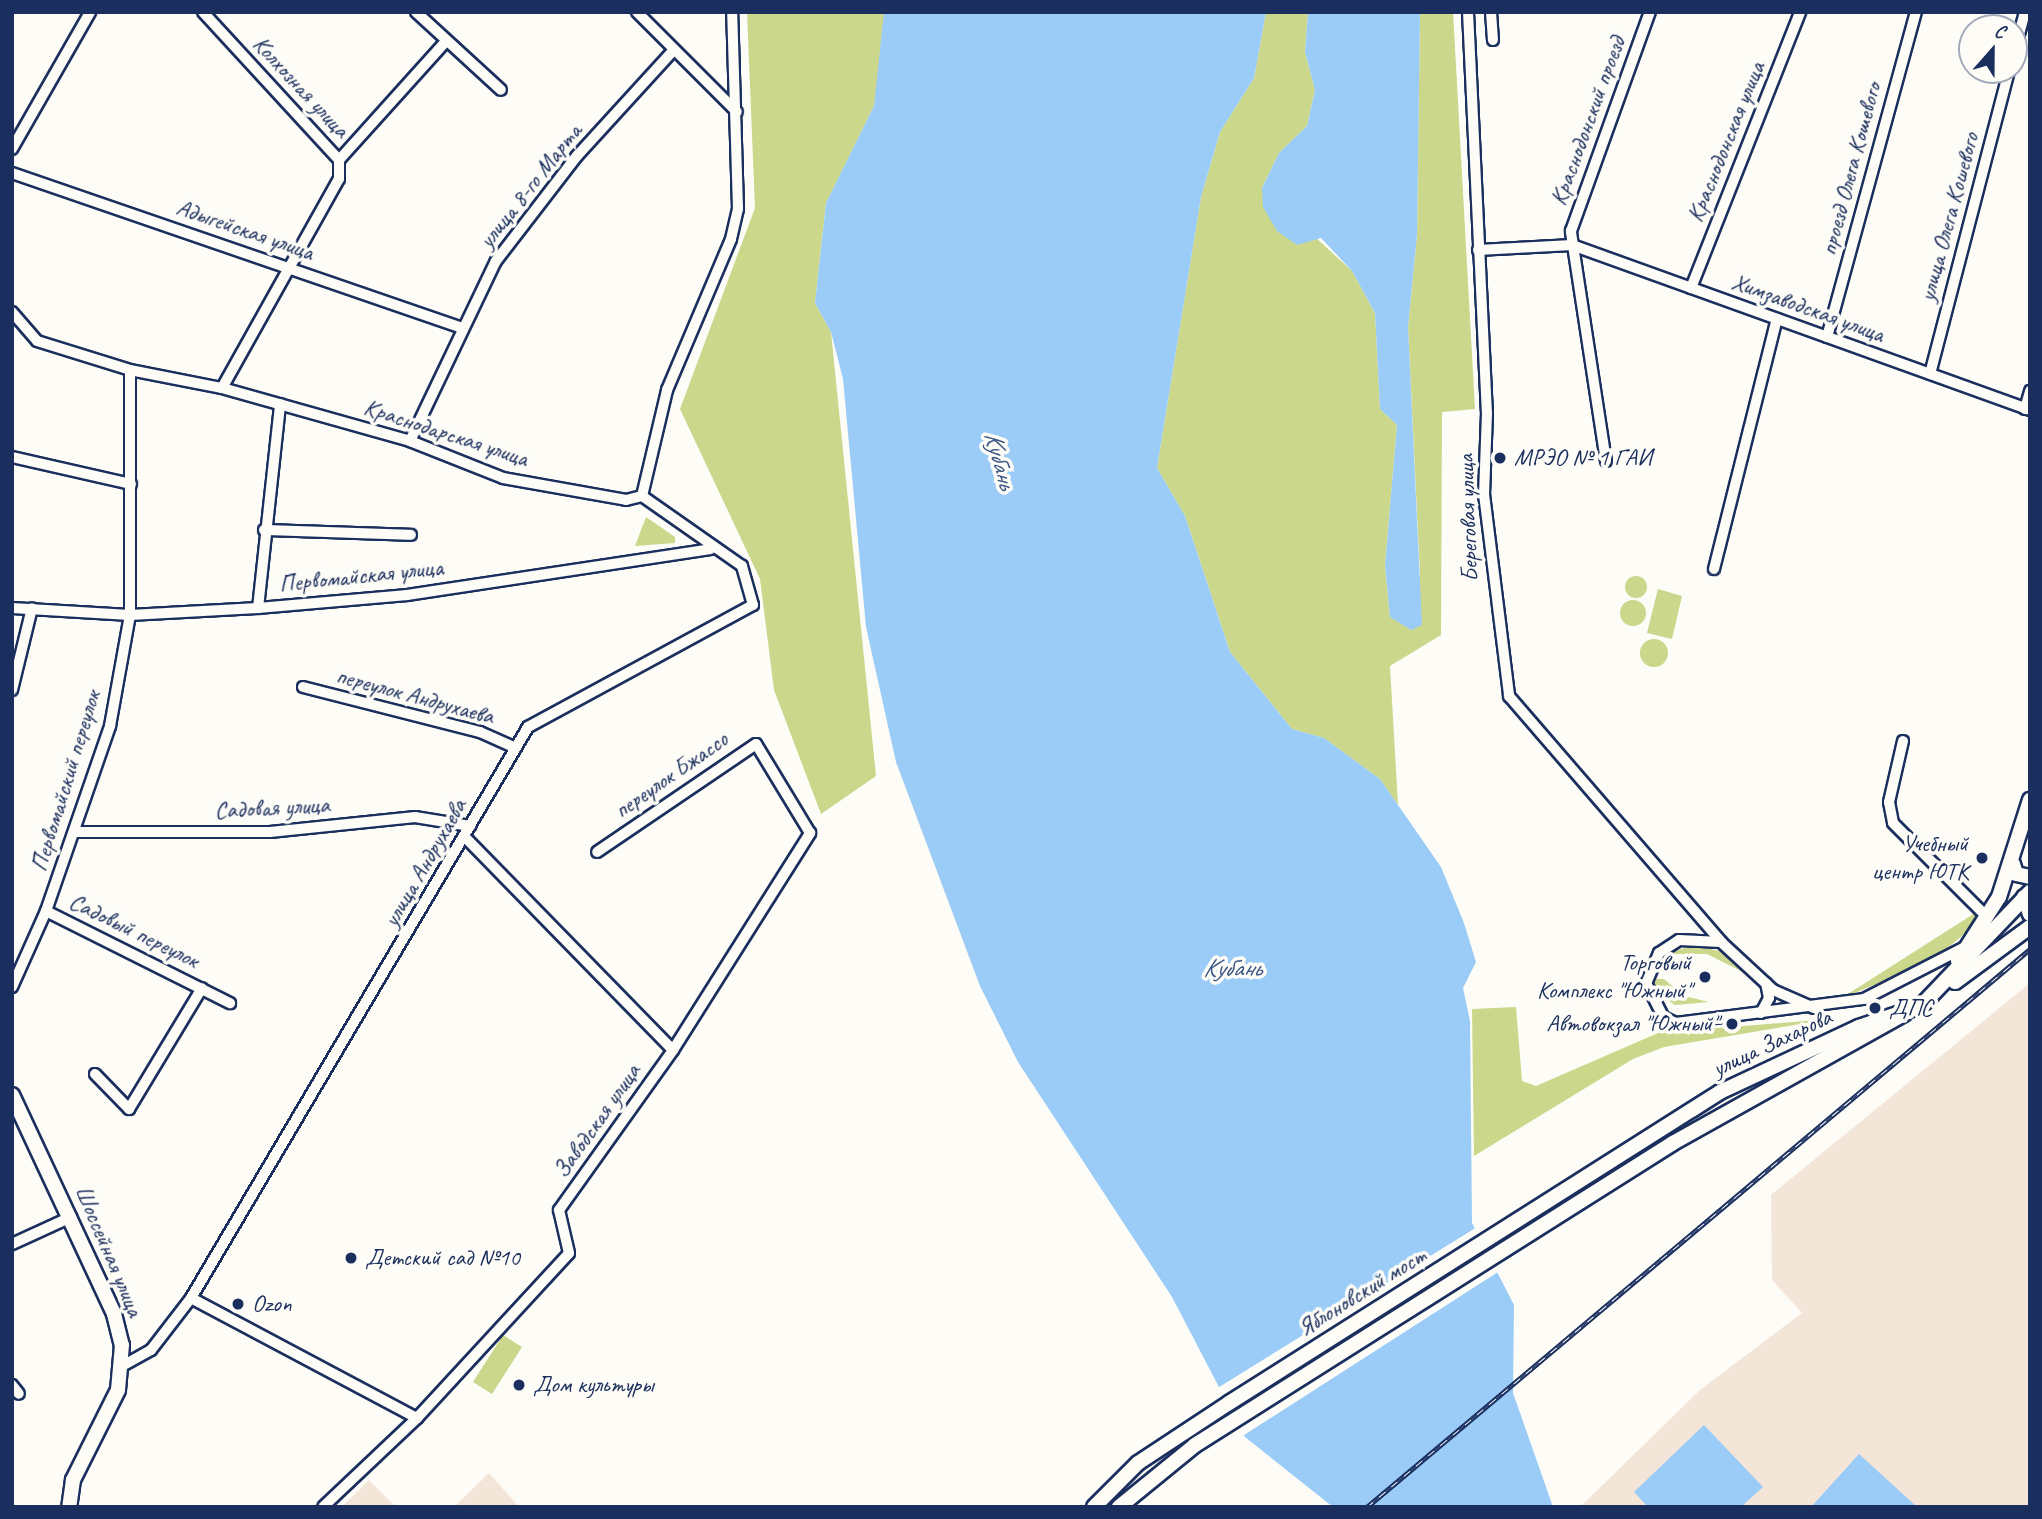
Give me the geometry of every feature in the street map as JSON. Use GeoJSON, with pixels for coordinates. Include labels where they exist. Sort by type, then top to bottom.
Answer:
{"type":"FeatureCollection","features":[{"type":"Feature","properties":{"kind":"main road"},"geometry":{"type":"LineString","coordinates":[[1936,994],[1999,897],[2013,864],[2030,800]]}},
{"type":"Feature","properties":{"kind":"main road"},"geometry":{"type":"LineString","coordinates":[[2013,864],[2016,874],[2030,877]]}},
{"type":"Feature","properties":{"kind":"main road"},"geometry":{"type":"LineString","coordinates":[[2027,895],[2030,914]]}},
{"type":"Feature","properties":{"kind":"main road","name":"улица Захарова"},"geometry":{"type":"LineString","coordinates":[[1936,994],[2027,895]]}},
{"type":"Feature","properties":{"kind":"main road"},"geometry":{"type":"LineString","coordinates":[[1999,897],[2002,924],[2026,930]]}},
{"type":"Feature","properties":{"kind":"main road","name":"улица Захарова"},"geometry":{"type":"LineString","coordinates":[[1673,1143],[1904,1014],[2026,930]]}},
{"type":"Feature","properties":{"kind":"main road","name":"улица Захарова"},"geometry":{"type":"LineString","coordinates":[[1664,1127],[1720,1092],[1859,1027],[1904,1014]]}},
{"type":"Feature","properties":{"kind":"main road","name":"Шоссейная улица"},"geometry":{"type":"LineString","coordinates":[[12,1096],[71,1217],[114,1314],[124,1365]]}},
{"type":"Feature","properties":{"kind":"main road","name":"Яблоновский мост"},"geometry":{"type":"LineString","coordinates":[[1094,1507],[1138,1463],[1217,1410],[1664,1127]]}},
{"type":"Feature","properties":{"kind":"main road","name":"Яблоновский мост"},"geometry":{"type":"LineString","coordinates":[[1119,1507],[1195,1445],[1673,1143]]}},
{"type":"Feature","properties":{"kind":"main road"},"geometry":{"type":"LineString","coordinates":[[69,1507],[73,1480],[124,1365]]}},
{"type":"Feature","properties":{"kind":"street"},"geometry":{"type":"LineString","coordinates":[[12,149],[90,12]]}},
{"type":"Feature","properties":{"kind":"street","name":"Колхозная улица"},"geometry":{"type":"LineString","coordinates":[[203,12],[339,159]]}},
{"type":"Feature","properties":{"kind":"street"},"geometry":{"type":"LineString","coordinates":[[416,12],[501,90]]}},
{"type":"Feature","properties":{"kind":"street"},"geometry":{"type":"LineString","coordinates":[[637,12],[673,51],[737,112]]}},
{"type":"Feature","properties":{"kind":"street"},"geometry":{"type":"LineString","coordinates":[[642,496],[667,390],[731,239],[740,173],[732,12]]}},
{"type":"Feature","properties":{"kind":"street","name":"Береговая улица"},"geometry":{"type":"LineString","coordinates":[[1468,12],[1478,250],[1483,494],[1507,689],[1528,723],[1721,942],[1766,983],[1814,1008]]}},
{"type":"Feature","properties":{"kind":"street"},"geometry":{"type":"LineString","coordinates":[[1491,12],[1493,40]]}},
{"type":"Feature","properties":{"kind":"street","name":"Краснодонский проезд"},"geometry":{"type":"LineString","coordinates":[[1572,244],[1650,12]]}},
{"type":"Feature","properties":{"kind":"street","name":"Краснодонская улица"},"geometry":{"type":"LineString","coordinates":[[1691,288],[1800,12]]}},
{"type":"Feature","properties":{"kind":"street","name":"проезд Олега Кошевого"},"geometry":{"type":"LineString","coordinates":[[1827,337],[1916,12]]}},
{"type":"Feature","properties":{"kind":"street"},"geometry":{"type":"LineString","coordinates":[[222,388],[339,179],[339,159],[446,41]]}},
{"type":"Feature","properties":{"kind":"street","name":"улица 8-го Марта"},"geometry":{"type":"LineString","coordinates":[[410,441],[496,261],[577,156],[673,51]]}},
{"type":"Feature","properties":{"kind":"street","name":"улица Олега Кошевого"},"geometry":{"type":"LineString","coordinates":[[1930,374],[2006,84]]}},
{"type":"Feature","properties":{"kind":"street","name":"Адыгейская улица"},"geometry":{"type":"LineString","coordinates":[[12,173],[292,267],[463,328]]}},
{"type":"Feature","properties":{"kind":"street"},"geometry":{"type":"LineString","coordinates":[[1572,244],[1606,461]]}},
{"type":"Feature","properties":{"kind":"street","name":"Химзаводская улица"},"geometry":{"type":"LineString","coordinates":[[1478,250],[1572,244],[2027,410]]}},
{"type":"Feature","properties":{"kind":"street","name":"Краснодарская улица"},"geometry":{"type":"LineString","coordinates":[[12,312],[37,341],[130,370],[222,388],[410,441],[503,478],[626,500],[642,496]]}},
{"type":"Feature","properties":{"kind":"street"},"geometry":{"type":"LineString","coordinates":[[1714,569],[1777,319]]}},
{"type":"Feature","properties":{"kind":"street","name":"Первомайский переулок"},"geometry":{"type":"LineString","coordinates":[[12,987],[46,911],[110,726],[130,615],[130,370]]}},
{"type":"Feature","properties":{"kind":"street"},"geometry":{"type":"LineString","coordinates":[[2027,410],[2030,391]]}},
{"type":"Feature","properties":{"kind":"street"},"geometry":{"type":"LineString","coordinates":[[258,608],[264,530],[280,404]]}},
{"type":"Feature","properties":{"kind":"street"},"geometry":{"type":"LineString","coordinates":[[12,457],[131,484]]}},
{"type":"Feature","properties":{"kind":"street","name":"улица Андрухаева"},"geometry":{"type":"LineString","coordinates":[[124,1365],[152,1350],[191,1298],[528,727],[753,605],[742,566],[711,549],[642,496]]}},
{"type":"Feature","properties":{"kind":"street"},"geometry":{"type":"LineString","coordinates":[[264,530],[411,535]]}},
{"type":"Feature","properties":{"kind":"street","name":"Первомайская улица"},"geometry":{"type":"LineString","coordinates":[[12,608],[130,615],[258,608],[407,595],[711,549]]}},
{"type":"Feature","properties":{"kind":"street"},"geometry":{"type":"LineString","coordinates":[[12,690],[32,608]]}},
{"type":"Feature","properties":{"kind":"street","name":"переулок Андрухаева"},"geometry":{"type":"LineString","coordinates":[[303,687],[480,732],[516,748]]}},
{"type":"Feature","properties":{"kind":"street"},"geometry":{"type":"LineString","coordinates":[[1903,740],[1888,802],[1893,823],[1987,917]]}},
{"type":"Feature","properties":{"kind":"street","name":"переулок Бжассо"},"geometry":{"type":"LineString","coordinates":[[597,852],[756,744],[809,827]]}},
{"type":"Feature","properties":{"kind":"street","name":"Садовая улица"},"geometry":{"type":"LineString","coordinates":[[74,832],[270,832],[415,817],[467,831]]}},
{"type":"Feature","properties":{"kind":"street","name":"Заводская улица"},"geometry":{"type":"LineString","coordinates":[[323,1507],[417,1418],[569,1253],[559,1210],[673,1050],[809,827]]}},
{"type":"Feature","properties":{"kind":"street"},"geometry":{"type":"LineString","coordinates":[[467,831],[673,1050]]}},
{"type":"Feature","properties":{"kind":"street","name":"Садовый переулок"},"geometry":{"type":"LineString","coordinates":[[46,911],[230,1003]]}},
{"type":"Feature","properties":{"kind":"street"},"geometry":{"type":"LineString","coordinates":[[1721,942],[1679,940],[1659,953],[1646,982],[1656,1009],[1676,1023],[1814,1008],[1899,986],[1967,945]]}},
{"type":"Feature","properties":{"kind":"street"},"geometry":{"type":"LineString","coordinates":[[1761,1013],[1769,998],[1766,983]]}},
{"type":"Feature","properties":{"kind":"street","name":"Садовый переулок"},"geometry":{"type":"LineString","coordinates":[[95,1074],[129,1109],[202,988]]}},
{"type":"Feature","properties":{"kind":"street"},"geometry":{"type":"LineString","coordinates":[[12,1244],[71,1217]]}},
{"type":"Feature","properties":{"kind":"street"},"geometry":{"type":"LineString","coordinates":[[191,1298],[417,1418]]}},
{"type":"Feature","properties":{"kind":"shaded area"},"geometry":{"type":"Polygon","coordinates":[[[2030,983],[2030,1507],[1580,1507],[1700,1390],[1802,1313],[1772,1280],[1771,1195],[2030,983]]]}},
{"type":"Feature","properties":{"kind":"shaded area"},"geometry":{"type":"Polygon","coordinates":[[[489,1473],[519,1507],[454,1507],[489,1473]]]}},
{"type":"Feature","properties":{"kind":"shaded area"},"geometry":{"type":"Polygon","coordinates":[[[369,1480],[396,1507],[341,1507],[354,1495],[369,1480]]]}},
{"type":"Feature","properties":{"kind":"green space"},"geometry":{"type":"Polygon","coordinates":[[[747,12],[884,12],[886,26],[874,106],[826,203],[815,303],[831,332],[876,776],[821,814],[774,690],[760,579],[680,409],[755,208],[747,12]]]}},
{"type":"Feature","properties":{"kind":"green space"},"geometry":{"type":"Polygon","coordinates":[[[1266,12],[1308,12],[1305,52],[1315,90],[1307,126],[1279,153],[1262,188],[1352,271],[1375,313],[1380,409],[1397,425],[1385,566],[1390,616],[1411,630],[1420,574],[1408,327],[1417,235],[1420,12],[1453,12],[1475,409],[1442,412],[1441,635],[1390,666],[1398,805],[1380,779],[1324,738],[1292,729],[1230,652],[1185,516],[1157,468],[1201,197],[1220,132],[1254,78],[1266,12]]]}},
{"type":"Feature","properties":{"kind":"green space"},"geometry":{"type":"Polygon","coordinates":[[[646,517],[675,537],[675,543],[635,546],[646,517]]]}},
{"type":"Feature","properties":{"kind":"green space"},"geometry":{"type":"Polygon","coordinates":[[[1636,576],[1644,579],[1647,587],[1644,595],[1636,598],[1628,595],[1625,587],[1628,579],[1636,576]]]}},
{"type":"Feature","properties":{"kind":"green space"},"geometry":{"type":"Polygon","coordinates":[[[1658,589],[1682,596],[1672,639],[1647,633],[1658,589]]]}},
{"type":"Feature","properties":{"kind":"green space"},"geometry":{"type":"Polygon","coordinates":[[[1633,600],[1642,604],[1646,613],[1642,622],[1633,626],[1624,622],[1620,613],[1624,604],[1633,600]]]}},
{"type":"Feature","properties":{"kind":"green space"},"geometry":{"type":"Polygon","coordinates":[[[1654,639],[1664,643],[1668,653],[1664,663],[1654,667],[1644,663],[1640,653],[1644,643],[1654,639]]]}},
{"type":"Feature","properties":{"kind":"green space"},"geometry":{"type":"Polygon","coordinates":[[[1975,913],[1975,925],[1932,961],[1840,999],[1975,913]]]}},
{"type":"Feature","properties":{"kind":"green space"},"geometry":{"type":"Polygon","coordinates":[[[1694,945],[1719,951],[1745,973],[1707,954],[1666,954],[1694,945]]]}},
{"type":"Feature","properties":{"kind":"green space"},"geometry":{"type":"Polygon","coordinates":[[[1654,979],[1664,979],[1684,996],[1709,1002],[1675,1005],[1656,992],[1654,979]]]}},
{"type":"Feature","properties":{"kind":"green space"},"geometry":{"type":"Polygon","coordinates":[[[1516,1007],[1522,1081],[1536,1086],[1658,1033],[1830,1019],[1664,1047],[1633,1059],[1474,1156],[1472,1009],[1516,1007]]]}},
{"type":"Feature","properties":{"kind":"green space"},"geometry":{"type":"Polygon","coordinates":[[[503,1335],[522,1347],[492,1394],[473,1382],[503,1335]]]}},
{"type":"Feature","properties":{"kind":"water","name":"Кубань"},"geometry":{"type":"Polygon","coordinates":[[[884,12],[1266,12],[1254,78],[1220,132],[1201,197],[1157,468],[1185,516],[1230,652],[1292,729],[1324,738],[1380,779],[1441,867],[1464,923],[1476,962],[1463,988],[1470,1021],[1472,1223],[1514,1305],[1513,1393],[1553,1507],[1333,1507],[1245,1437],[1172,1297],[1018,1062],[980,986],[896,762],[866,627],[843,379],[831,332],[815,303],[826,203],[874,106],[884,12]]]}},
{"type":"Feature","properties":{"kind":"water"},"geometry":{"type":"Polygon","coordinates":[[[1308,12],[1420,12],[1417,235],[1408,327],[1422,625],[1411,630],[1390,617],[1385,566],[1397,425],[1380,409],[1375,313],[1352,271],[1321,238],[1297,245],[1277,231],[1263,207],[1262,188],[1279,153],[1307,126],[1315,90],[1305,52],[1308,12]]]}},
{"type":"Feature","properties":{"kind":"water"},"geometry":{"type":"Polygon","coordinates":[[[1704,1425],[1763,1487],[1741,1507],[1648,1507],[1634,1492],[1704,1425]]]}},
{"type":"Feature","properties":{"kind":"water"},"geometry":{"type":"Polygon","coordinates":[[[1859,1454],[1917,1507],[1811,1507],[1859,1454]]]}},
{"type":"Feature","properties":{"kind":"pier"},"geometry":{"type":"Polygon","coordinates":[[[1477,1227],[1498,1272],[1241,1437],[1216,1389],[1477,1227]]]}},
{"type":"Feature","properties":{"kind":"railway"},"geometry":{"type":"LineString","coordinates":[[1367,1507],[2030,949]]}},
{"type":"Feature","properties":{"kind":"place","name":"МРЭО № 1 ГАИ"},"geometry":{"type":"Point","coordinates":[1500,458]}},
{"type":"Feature","properties":{"kind":"place","name":"Учебный центр ЮТК"},"geometry":{"type":"Point","coordinates":[1982,858]}},
{"type":"Feature","properties":{"kind":"place","name":"Торговый Комплекс \"Южный\""},"geometry":{"type":"Point","coordinates":[1705,977]}},
{"type":"Feature","properties":{"kind":"place","name":"ДПС"},"geometry":{"type":"Point","coordinates":[1875,1008]}},
{"type":"Feature","properties":{"kind":"place","name":"Автовокзал \"Южный\""},"geometry":{"type":"Point","coordinates":[1732,1024]}},
{"type":"Feature","properties":{"kind":"place","name":"Детский сад №10"},"geometry":{"type":"Point","coordinates":[351,1258]}},
{"type":"Feature","properties":{"kind":"place","name":"Ozon"},"geometry":{"type":"Point","coordinates":[238,1304]}},
{"type":"Feature","properties":{"kind":"place","name":"Дом культуры"},"geometry":{"type":"Point","coordinates":[519,1385]}}]}
